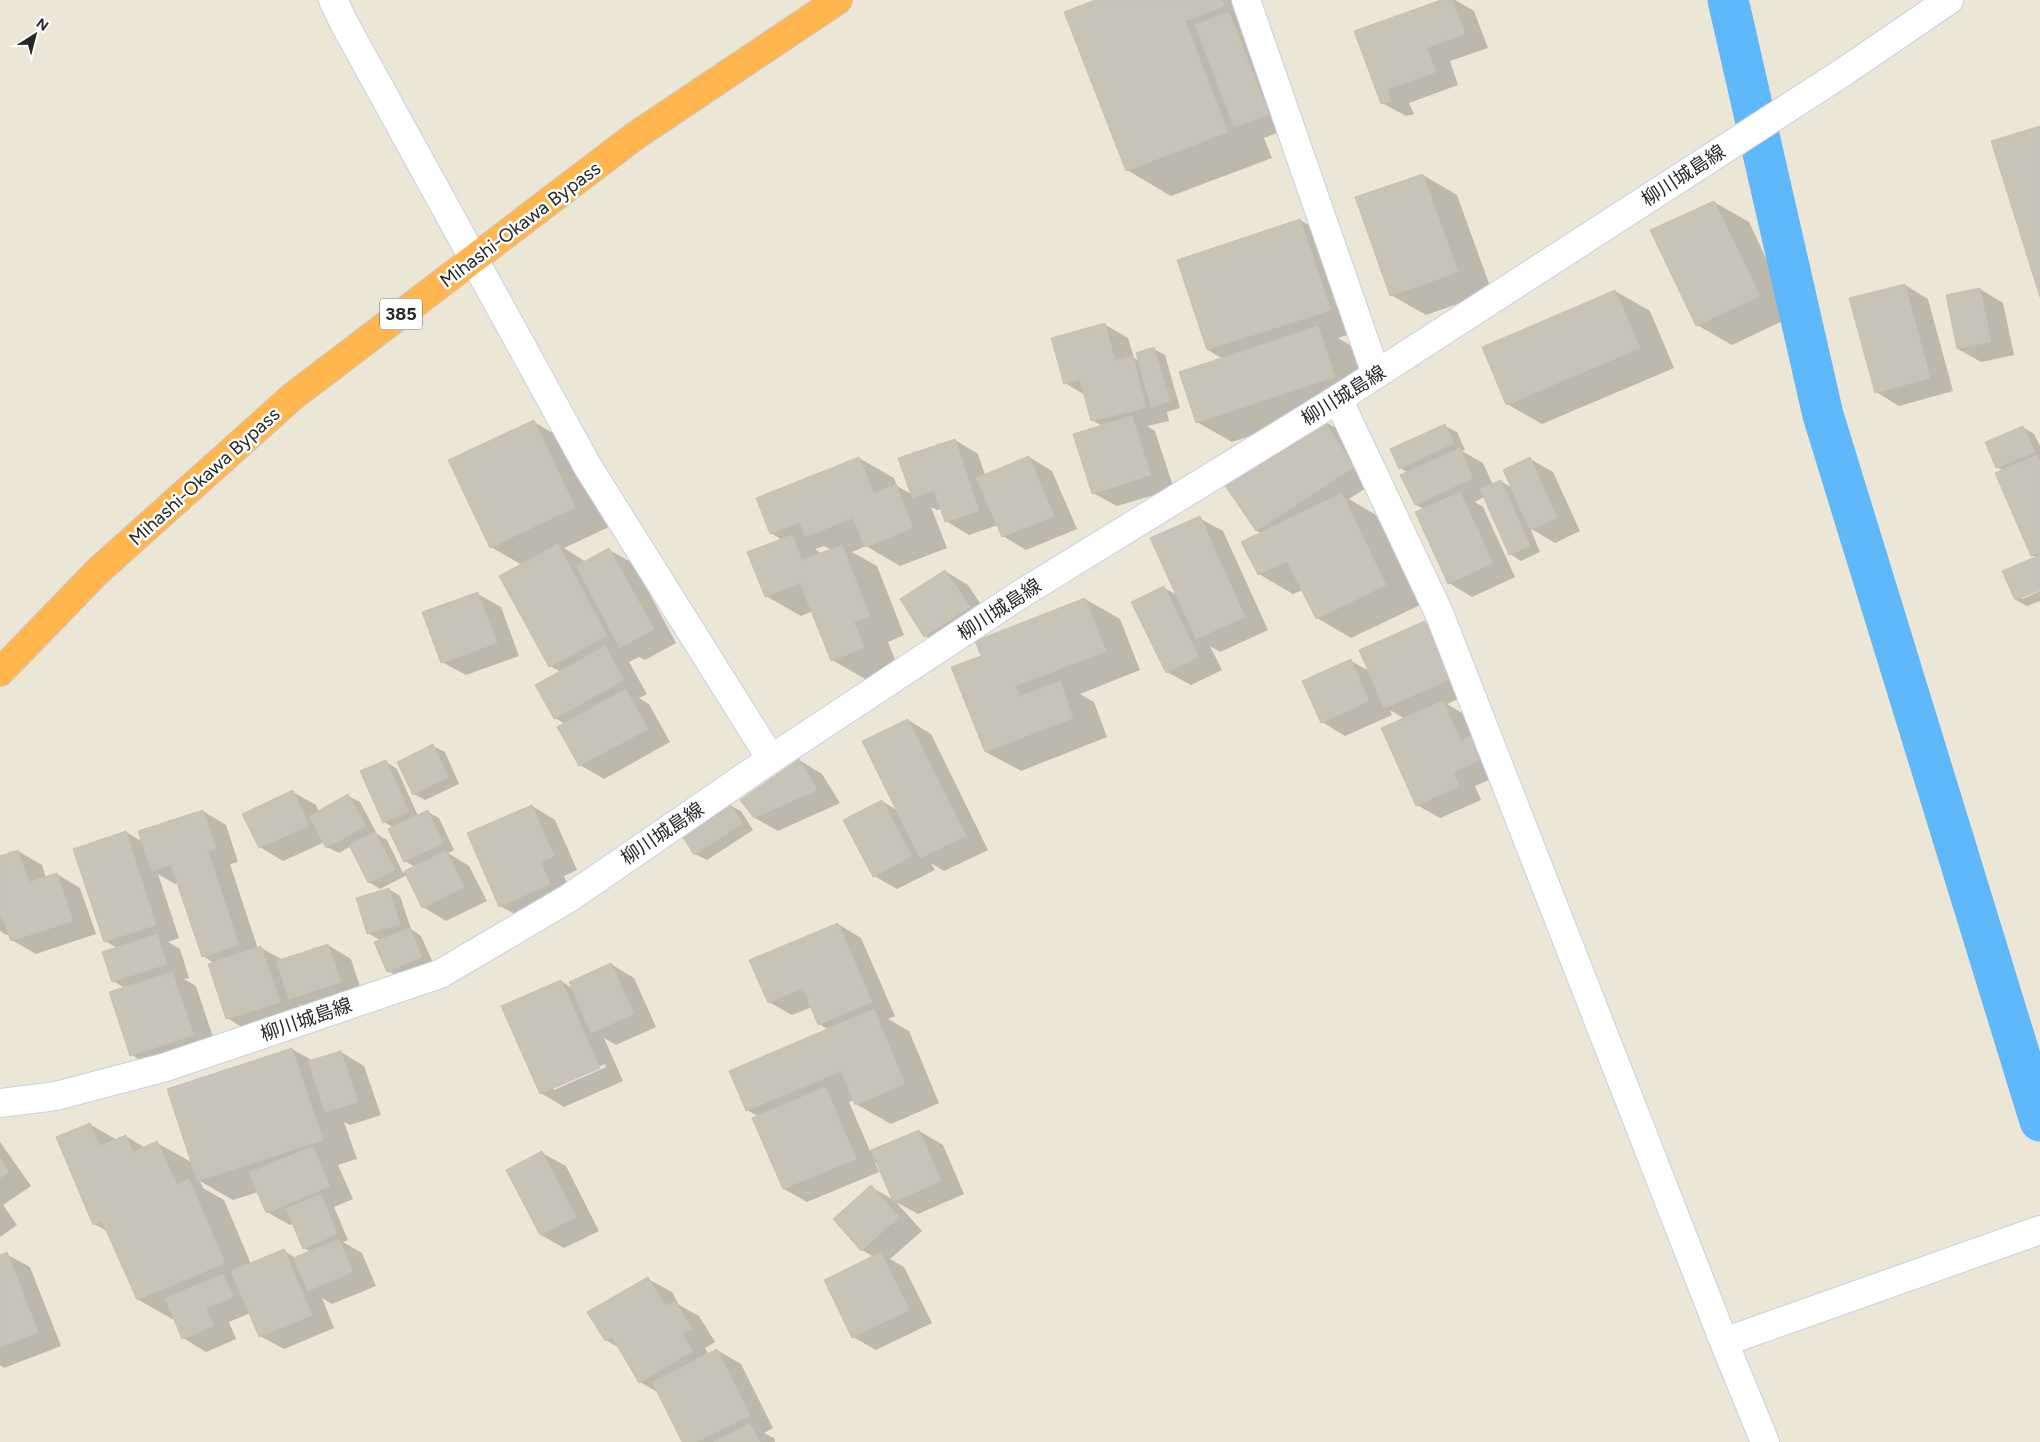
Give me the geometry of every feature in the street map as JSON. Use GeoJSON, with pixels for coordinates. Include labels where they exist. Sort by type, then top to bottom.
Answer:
{"type":"FeatureCollection","features":[{"type":"Feature","properties":{"kind":"highway","name":"Mihashi-Okawa Bypass"},"geometry":{"type":"LineString","coordinates":[[0,672],[99,570],[292,397],[636,136],[838,0]]}},
{"type":"Feature","properties":{"kind":"street"},"geometry":{"type":"LineString","coordinates":[[333,0],[588,467],[771,759]]}},
{"type":"Feature","properties":{"kind":"street"},"geometry":{"type":"LineString","coordinates":[[1246,0],[1376,374]]}},
{"type":"Feature","properties":{"kind":"street","name":"柳川城島線"},"geometry":{"type":"LineString","coordinates":[[0,1103],[56,1096],[166,1067],[440,974],[569,898],[771,759],[1021,594],[1338,399],[1842,73],[1949,0]]}},
{"type":"Feature","properties":{"kind":"street"},"geometry":{"type":"LineString","coordinates":[[1338,399],[1439,612],[1724,1342],[1765,1442]]}},
{"type":"Feature","properties":{"kind":"street"},"geometry":{"type":"LineString","coordinates":[[1724,1342],[2038,1231]]}},
{"type":"Feature","properties":{"kind":"building"},"geometry":{"type":"Polygon","coordinates":[[[1095,0],[1222,0],[1224,6],[1185,21],[1228,132],[1126,171],[1064,12],[1095,0]]]}},
{"type":"Feature","properties":{"kind":"building"},"geometry":{"type":"Polygon","coordinates":[[[1441,0],[1452,0],[1465,34],[1427,48],[1436,72],[1387,89],[1391,101],[1381,104],[1354,31],[1441,0]]]}},
{"type":"Feature","properties":{"kind":"building"},"geometry":{"type":"Polygon","coordinates":[[[1229,12],[1269,114],[1234,127],[1195,25],[1229,12]]]}},
{"type":"Feature","properties":{"kind":"building"},"geometry":{"type":"Polygon","coordinates":[[[2040,126],[2040,297],[1991,141],[2040,126]]]}},
{"type":"Feature","properties":{"kind":"building"},"geometry":{"type":"Polygon","coordinates":[[[1423,174],[1458,272],[1390,296],[1355,197],[1423,174]]]}},
{"type":"Feature","properties":{"kind":"building"},"geometry":{"type":"Polygon","coordinates":[[[1714,201],[1760,296],[1696,326],[1650,230],[1714,201]]]}},
{"type":"Feature","properties":{"kind":"building"},"geometry":{"type":"Polygon","coordinates":[[[1300,219],[1331,310],[1207,350],[1177,260],[1300,219]]]}},
{"type":"Feature","properties":{"kind":"building"},"geometry":{"type":"Polygon","coordinates":[[[1905,284],[1930,378],[1875,393],[1849,298],[1905,284]]]}},
{"type":"Feature","properties":{"kind":"building"},"geometry":{"type":"Polygon","coordinates":[[[1980,288],[1991,342],[1957,349],[1946,295],[1980,288]]]}},
{"type":"Feature","properties":{"kind":"building"},"geometry":{"type":"Polygon","coordinates":[[[1615,290],[1640,348],[1506,405],[1482,347],[1615,290]]]}},
{"type":"Feature","properties":{"kind":"building"},"geometry":{"type":"Polygon","coordinates":[[[1105,323],[1115,360],[1133,356],[1146,408],[1091,421],[1080,380],[1064,384],[1051,338],[1105,323]]]}},
{"type":"Feature","properties":{"kind":"building"},"geometry":{"type":"Polygon","coordinates":[[[1318,326],[1335,377],[1196,423],[1179,372],[1318,326]]]}},
{"type":"Feature","properties":{"kind":"building"},"geometry":{"type":"Polygon","coordinates":[[[1154,347],[1170,401],[1151,407],[1136,353],[1154,347]]]}},
{"type":"Feature","properties":{"kind":"building"},"geometry":{"type":"Polygon","coordinates":[[[1132,416],[1151,475],[1092,494],[1073,434],[1132,416]]]}},
{"type":"Feature","properties":{"kind":"building"},"geometry":{"type":"Polygon","coordinates":[[[1323,419],[1354,467],[1256,531],[1224,484],[1323,419]]]}},
{"type":"Feature","properties":{"kind":"building"},"geometry":{"type":"Polygon","coordinates":[[[534,420],[575,507],[490,548],[448,460],[534,420]]]}},
{"type":"Feature","properties":{"kind":"building"},"geometry":{"type":"Polygon","coordinates":[[[1445,424],[1454,443],[1399,469],[1390,449],[1445,424]]]}},
{"type":"Feature","properties":{"kind":"building"},"geometry":{"type":"Polygon","coordinates":[[[2023,426],[2035,452],[1996,468],[1985,442],[2023,426]]]}},
{"type":"Feature","properties":{"kind":"building"},"geometry":{"type":"Polygon","coordinates":[[[955,439],[979,511],[945,522],[934,490],[912,498],[898,458],[955,439]]]}},
{"type":"Feature","properties":{"kind":"building"},"geometry":{"type":"Polygon","coordinates":[[[1460,448],[1473,478],[1415,505],[1400,475],[1460,448]]]}},
{"type":"Feature","properties":{"kind":"building"},"geometry":{"type":"Polygon","coordinates":[[[2037,455],[2040,462],[2040,552],[2031,556],[1995,473],[2037,455]]]}},
{"type":"Feature","properties":{"kind":"building"},"geometry":{"type":"Polygon","coordinates":[[[1029,456],[1054,516],[1002,537],[976,478],[1029,456]]]}},
{"type":"Feature","properties":{"kind":"building"},"geometry":{"type":"Polygon","coordinates":[[[859,457],[874,493],[896,484],[913,528],[865,547],[853,518],[805,537],[800,522],[770,534],[756,498],[859,457]]]}},
{"type":"Feature","properties":{"kind":"building"},"geometry":{"type":"Polygon","coordinates":[[[1530,457],[1557,518],[1530,530],[1503,470],[1530,457]]]}},
{"type":"Feature","properties":{"kind":"building"},"geometry":{"type":"Polygon","coordinates":[[[1501,480],[1530,546],[1509,555],[1480,489],[1501,480]]]}},
{"type":"Feature","properties":{"kind":"building"},"geometry":{"type":"Polygon","coordinates":[[[1460,492],[1493,563],[1448,584],[1415,512],[1460,492]]]}},
{"type":"Feature","properties":{"kind":"building"},"geometry":{"type":"Polygon","coordinates":[[[1342,493],[1386,585],[1316,619],[1287,561],[1258,575],[1241,542],[1342,493]]]}},
{"type":"Feature","properties":{"kind":"building"},"geometry":{"type":"Polygon","coordinates":[[[1200,516],[1245,617],[1196,639],[1150,538],[1200,516]]]}},
{"type":"Feature","properties":{"kind":"building"},"geometry":{"type":"Polygon","coordinates":[[[792,535],[802,560],[842,545],[870,616],[854,622],[864,648],[831,661],[800,583],[765,597],[747,552],[792,535]]]}},
{"type":"Feature","properties":{"kind":"building"},"geometry":{"type":"Polygon","coordinates":[[[558,544],[607,636],[549,667],[499,576],[558,544]]]}},
{"type":"Feature","properties":{"kind":"building"},"geometry":{"type":"Polygon","coordinates":[[[609,548],[654,629],[620,648],[576,566],[609,548]]]}},
{"type":"Feature","properties":{"kind":"building"},"geometry":{"type":"Polygon","coordinates":[[[2040,555],[2040,590],[2015,600],[2002,571],[2040,555]]]}},
{"type":"Feature","properties":{"kind":"building"},"geometry":{"type":"Polygon","coordinates":[[[945,570],[970,607],[924,637],[900,599],[945,570]]]}},
{"type":"Feature","properties":{"kind":"building"},"geometry":{"type":"Polygon","coordinates":[[[1164,586],[1199,657],[1166,673],[1131,602],[1164,586]]]}},
{"type":"Feature","properties":{"kind":"building"},"geometry":{"type":"Polygon","coordinates":[[[478,592],[497,643],[441,663],[422,612],[478,592]]]}},
{"type":"Feature","properties":{"kind":"building"},"geometry":{"type":"Polygon","coordinates":[[[1085,598],[1106,651],[1016,686],[1020,696],[1060,681],[1073,718],[985,752],[951,667],[981,656],[975,641],[1085,598]]]}},
{"type":"Feature","properties":{"kind":"building"},"geometry":{"type":"Polygon","coordinates":[[[1425,621],[1451,679],[1384,708],[1359,650],[1425,621]]]}},
{"type":"Feature","properties":{"kind":"building"},"geometry":{"type":"Polygon","coordinates":[[[605,646],[624,680],[554,719],[535,685],[605,646]]]}},
{"type":"Feature","properties":{"kind":"building"},"geometry":{"type":"Polygon","coordinates":[[[1351,659],[1369,701],[1321,723],[1302,681],[1351,659]]]}},
{"type":"Feature","properties":{"kind":"building"},"geometry":{"type":"Polygon","coordinates":[[[626,689],[648,729],[579,766],[557,727],[626,689]]]}},
{"type":"Feature","properties":{"kind":"building"},"geometry":{"type":"Polygon","coordinates":[[[1443,701],[1461,741],[1474,735],[1484,758],[1453,772],[1459,786],[1416,806],[1381,728],[1443,701]]]}},
{"type":"Feature","properties":{"kind":"building"},"geometry":{"type":"Polygon","coordinates":[[[908,719],[966,836],[920,858],[862,741],[908,719]]]}},
{"type":"Feature","properties":{"kind":"building"},"geometry":{"type":"Polygon","coordinates":[[[433,744],[448,777],[413,795],[397,762],[433,744]]]}},
{"type":"Feature","properties":{"kind":"building"},"geometry":{"type":"Polygon","coordinates":[[[799,759],[817,790],[754,818],[740,800],[799,759]]]}},
{"type":"Feature","properties":{"kind":"building"},"geometry":{"type":"Polygon","coordinates":[[[386,760],[409,812],[383,823],[360,771],[386,760]]]}},
{"type":"Feature","properties":{"kind":"building"},"geometry":{"type":"Polygon","coordinates":[[[293,790],[309,826],[259,848],[242,814],[293,790]]]}},
{"type":"Feature","properties":{"kind":"building"},"geometry":{"type":"Polygon","coordinates":[[[348,794],[366,826],[326,848],[309,816],[348,794]]]}},
{"type":"Feature","properties":{"kind":"building"},"geometry":{"type":"Polygon","coordinates":[[[882,800],[912,856],[873,877],[843,820],[882,800]]]}},
{"type":"Feature","properties":{"kind":"building"},"geometry":{"type":"Polygon","coordinates":[[[729,803],[743,823],[694,855],[681,834],[729,803]]]}},
{"type":"Feature","properties":{"kind":"building"},"geometry":{"type":"Polygon","coordinates":[[[532,805],[554,856],[541,862],[550,884],[499,907],[467,833],[532,805]]]}},
{"type":"Feature","properties":{"kind":"building"},"geometry":{"type":"Polygon","coordinates":[[[203,810],[216,849],[208,851],[239,945],[202,957],[171,865],[151,871],[138,831],[203,810]]]}},
{"type":"Feature","properties":{"kind":"building"},"geometry":{"type":"Polygon","coordinates":[[[428,810],[443,843],[404,862],[388,829],[428,810]]]}},
{"type":"Feature","properties":{"kind":"building"},"geometry":{"type":"Polygon","coordinates":[[[126,831],[156,925],[104,942],[73,849],[126,831]]]}},
{"type":"Feature","properties":{"kind":"building"},"geometry":{"type":"Polygon","coordinates":[[[375,832],[395,870],[368,883],[349,845],[375,832]]]}},
{"type":"Feature","properties":{"kind":"building"},"geometry":{"type":"Polygon","coordinates":[[[18,850],[29,882],[57,873],[73,921],[11,941],[2,916],[0,916],[0,856],[18,850]]]}},
{"type":"Feature","properties":{"kind":"building"},"geometry":{"type":"Polygon","coordinates":[[[446,851],[464,887],[422,908],[404,871],[446,851]]]}},
{"type":"Feature","properties":{"kind":"building"},"geometry":{"type":"Polygon","coordinates":[[[389,888],[400,924],[367,934],[356,898],[389,888]]]}},
{"type":"Feature","properties":{"kind":"building"},"geometry":{"type":"Polygon","coordinates":[[[838,923],[872,1002],[818,1025],[803,988],[768,1003],[749,960],[838,923]]]}},
{"type":"Feature","properties":{"kind":"building"},"geometry":{"type":"Polygon","coordinates":[[[410,928],[422,957],[387,972],[374,942],[410,928]]]}},
{"type":"Feature","properties":{"kind":"building"},"geometry":{"type":"Polygon","coordinates":[[[157,934],[167,964],[112,982],[102,952],[157,934]]]}},
{"type":"Feature","properties":{"kind":"building"},"geometry":{"type":"Polygon","coordinates":[[[328,944],[341,982],[289,999],[276,961],[328,944]]]}},
{"type":"Feature","properties":{"kind":"building"},"geometry":{"type":"Polygon","coordinates":[[[261,946],[280,1002],[226,1019],[208,964],[261,946]]]}},
{"type":"Feature","properties":{"kind":"building"},"geometry":{"type":"Polygon","coordinates":[[[611,963],[634,1014],[591,1033],[569,982],[611,963]]]}},
{"type":"Feature","properties":{"kind":"building"},"geometry":{"type":"Polygon","coordinates":[[[172,972],[194,1035],[130,1056],[109,992],[172,972]]]}},
{"type":"Feature","properties":{"kind":"building"},"geometry":{"type":"Polygon","coordinates":[[[561,980],[600,1068],[540,1094],[501,1006],[561,980]]]}},
{"type":"Feature","properties":{"kind":"building"},"geometry":{"type":"Polygon","coordinates":[[[874,1009],[905,1084],[855,1105],[841,1071],[746,1111],[729,1071],[874,1009]]]}},
{"type":"Feature","properties":{"kind":"building"},"geometry":{"type":"Polygon","coordinates":[[[292,1048],[323,1140],[197,1181],[167,1089],[292,1048]]]}},
{"type":"Feature","properties":{"kind":"building"},"geometry":{"type":"Polygon","coordinates":[[[341,1051],[358,1102],[325,1112],[308,1061],[341,1051]]]}},
{"type":"Feature","properties":{"kind":"building"},"geometry":{"type":"Polygon","coordinates":[[[826,1087],[856,1159],[783,1189],[752,1118],[826,1087]]]}},
{"type":"Feature","properties":{"kind":"building"},"geometry":{"type":"Polygon","coordinates":[[[90,1123],[100,1146],[126,1135],[133,1152],[157,1141],[177,1185],[189,1179],[225,1263],[137,1300],[102,1221],[93,1225],[56,1137],[90,1123]]]}},
{"type":"Feature","properties":{"kind":"building"},"geometry":{"type":"Polygon","coordinates":[[[919,1130],[941,1181],[893,1202],[871,1150],[919,1130]]]}},
{"type":"Feature","properties":{"kind":"building"},"geometry":{"type":"Polygon","coordinates":[[[313,1146],[330,1186],[266,1213],[249,1173],[313,1146]]]}},
{"type":"Feature","properties":{"kind":"building"},"geometry":{"type":"Polygon","coordinates":[[[542,1151],[576,1217],[540,1235],[506,1170],[542,1151]]]}},
{"type":"Feature","properties":{"kind":"building"},"geometry":{"type":"Polygon","coordinates":[[[0,1159],[9,1172],[0,1178],[0,1159]]]}},
{"type":"Feature","properties":{"kind":"building"},"geometry":{"type":"Polygon","coordinates":[[[871,1185],[899,1217],[861,1251],[833,1219],[871,1185]]]}},
{"type":"Feature","properties":{"kind":"building"},"geometry":{"type":"Polygon","coordinates":[[[321,1194],[337,1234],[303,1249],[286,1209],[321,1194]]]}},
{"type":"Feature","properties":{"kind":"building"},"geometry":{"type":"Polygon","coordinates":[[[339,1239],[353,1272],[308,1291],[293,1258],[339,1239]]]}},
{"type":"Feature","properties":{"kind":"building"},"geometry":{"type":"Polygon","coordinates":[[[284,1249],[312,1315],[259,1337],[231,1271],[284,1249]]]}},
{"type":"Feature","properties":{"kind":"building"},"geometry":{"type":"Polygon","coordinates":[[[7,1252],[38,1332],[0,1347],[0,1255],[7,1252]]]}},
{"type":"Feature","properties":{"kind":"building"},"geometry":{"type":"Polygon","coordinates":[[[881,1252],[909,1310],[852,1338],[824,1280],[881,1252]]]}},
{"type":"Feature","properties":{"kind":"building"},"geometry":{"type":"Polygon","coordinates":[[[223,1274],[233,1297],[206,1308],[214,1326],[182,1339],[165,1298],[223,1274]]]}},
{"type":"Feature","properties":{"kind":"building"},"geometry":{"type":"Polygon","coordinates":[[[648,1277],[666,1306],[675,1301],[692,1328],[682,1334],[693,1351],[639,1383],[612,1337],[605,1341],[587,1312],[648,1277]]]}},
{"type":"Feature","properties":{"kind":"building"},"geometry":{"type":"Polygon","coordinates":[[[717,1349],[750,1415],[696,1442],[682,1442],[652,1382],[717,1349]]]}},
{"type":"Feature","properties":{"kind":"building"},"geometry":{"type":"Polygon","coordinates":[[[750,1424],[760,1442],[713,1442],[750,1424]]]}},
{"type":"Feature","properties":{"kind":"waterway"},"geometry":{"type":"LineString","coordinates":[[1728,0],[1823,415],[2040,1121]]}}]}
